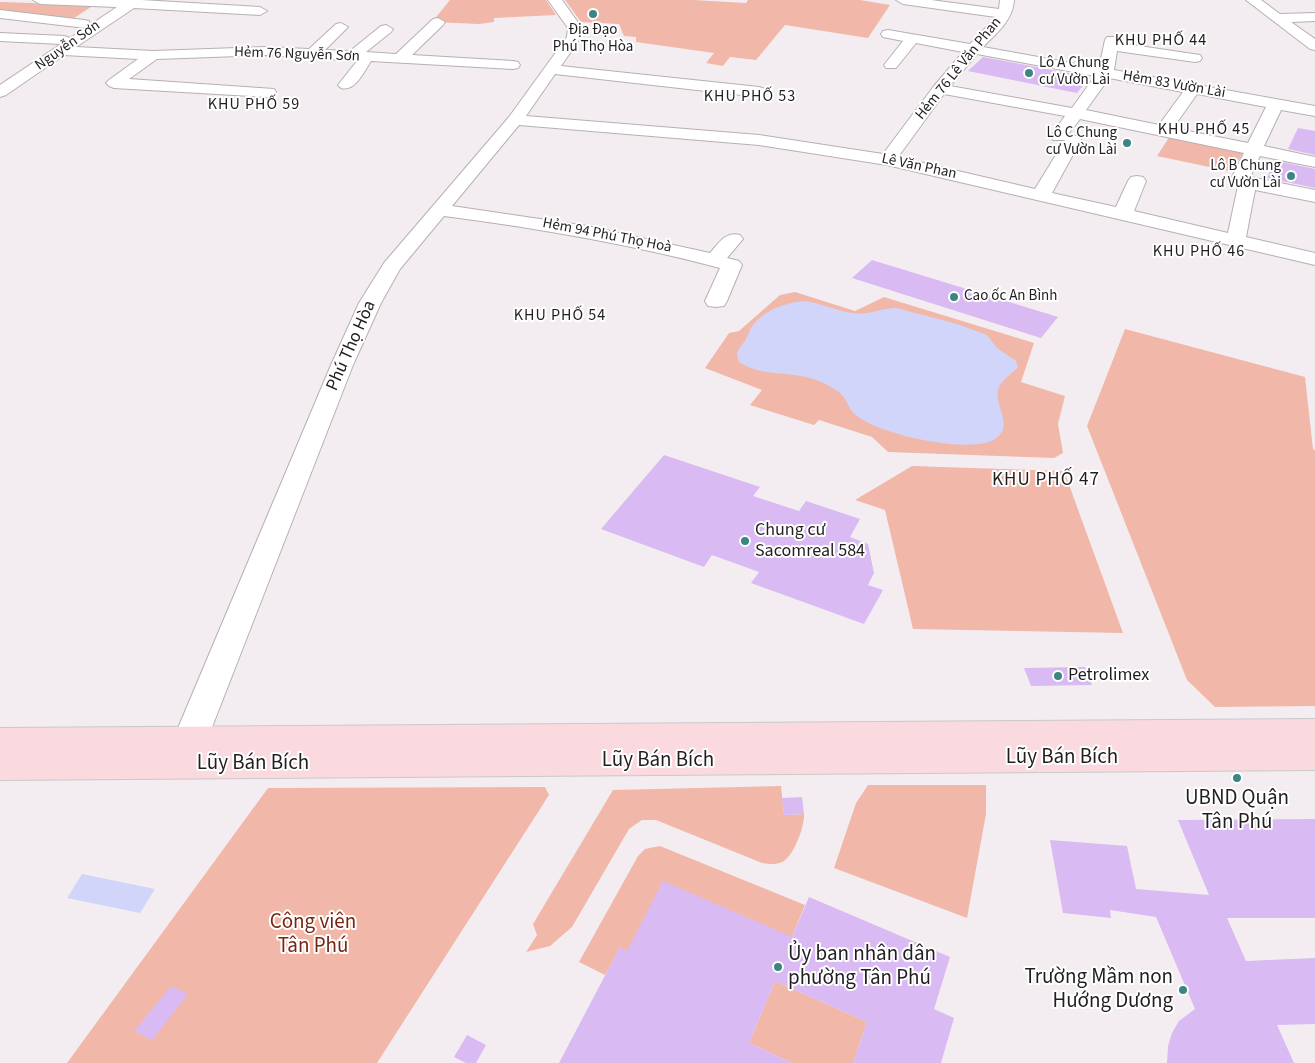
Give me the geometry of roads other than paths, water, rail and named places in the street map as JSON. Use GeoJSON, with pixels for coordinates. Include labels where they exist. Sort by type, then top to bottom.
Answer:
{"type":"FeatureCollection","features":[{"type":"Feature","properties":{"kind":"main road","name":"Lũy Bán Bích"},"geometry":{"type":"LineString","coordinates":[[0,741],[1315,732]]}},
{"type":"Feature","properties":{"kind":"main road","name":"Lũy Bán Bích"},"geometry":{"type":"LineString","coordinates":[[0,766],[1315,756]]}},
{"type":"Feature","properties":{"kind":"street"},"geometry":{"type":"LineString","coordinates":[[40,0],[126,1],[260,11]]}},
{"type":"Feature","properties":{"kind":"street"},"geometry":{"type":"LineString","coordinates":[[220,8],[232,0]]}},
{"type":"Feature","properties":{"kind":"street","name":"Phú Thọ Hòa"},"geometry":{"type":"LineString","coordinates":[[190,740],[342,365],[370,303],[391,267],[515,120],[576,33],[574,26],[555,0]]}},
{"type":"Feature","properties":{"kind":"street"},"geometry":{"type":"LineString","coordinates":[[903,0],[1006,7]]}},
{"type":"Feature","properties":{"kind":"street"},"geometry":{"type":"LineString","coordinates":[[1253,0],[1315,46]]}},
{"type":"Feature","properties":{"kind":"street","name":"Nguyễn Sơn"},"geometry":{"type":"LineString","coordinates":[[0,92],[62,45],[84,24],[126,1]]}},
{"type":"Feature","properties":{"kind":"street","name":"Nguyễn Sơn"},"geometry":{"type":"LineString","coordinates":[[0,84],[62,45],[126,1]]}},
{"type":"Feature","properties":{"kind":"street","name":"Hẻm 76 Lê Văn Phan"},"geometry":{"type":"LineString","coordinates":[[887,160],[953,72],[988,34],[1006,7]]}},
{"type":"Feature","properties":{"kind":"street"},"geometry":{"type":"LineString","coordinates":[[0,14],[84,24]]}},
{"type":"Feature","properties":{"kind":"street"},"geometry":{"type":"LineString","coordinates":[[1278,18],[1315,17]]}},
{"type":"Feature","properties":{"kind":"street"},"geometry":{"type":"LineString","coordinates":[[400,58],[438,22]]}},
{"type":"Feature","properties":{"kind":"street"},"geometry":{"type":"LineString","coordinates":[[313,53],[341,27]]}},
{"type":"Feature","properties":{"kind":"street"},"geometry":{"type":"LineString","coordinates":[[346,84],[360,57],[386,29]]}},
{"type":"Feature","properties":{"kind":"street"},"geometry":{"type":"LineString","coordinates":[[972,30],[988,34]]}},
{"type":"Feature","properties":{"kind":"street","name":"Hẻm 83 Vườn Lài"},"geometry":{"type":"LineString","coordinates":[[888,34],[1315,111]]}},
{"type":"Feature","properties":{"kind":"street","name":"Hẻm 76 Nguyễn Sơn"},"geometry":{"type":"LineString","coordinates":[[0,37],[62,45],[153,63],[266,51],[513,66]]}},
{"type":"Feature","properties":{"kind":"street"},"geometry":{"type":"LineString","coordinates":[[891,65],[912,38]]}},
{"type":"Feature","properties":{"kind":"street"},"geometry":{"type":"LineString","coordinates":[[1041,195],[1080,106],[1106,72],[1112,43],[1195,58]]}},
{"type":"Feature","properties":{"kind":"street"},"geometry":{"type":"LineString","coordinates":[[153,63],[134,69],[114,83],[268,92]]}},
{"type":"Feature","properties":{"kind":"street"},"geometry":{"type":"LineString","coordinates":[[199,66],[217,68]]}},
{"type":"Feature","properties":{"kind":"street"},"geometry":{"type":"LineString","coordinates":[[551,69],[759,92]]}},
{"type":"Feature","properties":{"kind":"street"},"geometry":{"type":"LineString","coordinates":[[953,72],[972,76]]}},
{"type":"Feature","properties":{"kind":"street"},"geometry":{"type":"LineString","coordinates":[[1163,131],[1194,88]]}},
{"type":"Feature","properties":{"kind":"street"},"geometry":{"type":"LineString","coordinates":[[940,90],[1080,106],[1163,131],[1315,162]]}},
{"type":"Feature","properties":{"kind":"street"},"geometry":{"type":"LineString","coordinates":[[1066,96],[1080,106]]}},
{"type":"Feature","properties":{"kind":"street"},"geometry":{"type":"LineString","coordinates":[[1236,241],[1244,179],[1254,150],[1276,104]]}},
{"type":"Feature","properties":{"kind":"street","name":"Lê Văn Phan"},"geometry":{"type":"LineString","coordinates":[[515,120],[752,139],[887,160],[1315,259]]}},
{"type":"Feature","properties":{"kind":"street"},"geometry":{"type":"LineString","coordinates":[[1244,179],[1315,196]]}},
{"type":"Feature","properties":{"kind":"street"},"geometry":{"type":"LineString","coordinates":[[1123,214],[1137,181]]}},
{"type":"Feature","properties":{"kind":"street","name":"Hẻm 94 Phú Thọ Hoà"},"geometry":{"type":"LineString","coordinates":[[441,210],[577,229],[675,249],[732,265],[716,301]]}},
{"type":"Feature","properties":{"kind":"street"},"geometry":{"type":"LineString","coordinates":[[714,260],[733,239]]}},
{"type":"Feature","properties":{"kind":"water"},"geometry":{"type":"Polygon","coordinates":[[[805,301],[858,314],[896,308],[957,324],[987,335],[997,348],[1016,361],[1018,367],[998,390],[1004,422],[1001,434],[995,439],[983,443],[966,445],[946,444],[904,435],[868,423],[857,416],[842,395],[822,382],[799,376],[758,370],[739,362],[738,351],[758,319],[776,308],[790,303],[805,301]]]}},
{"type":"Feature","properties":{"kind":"water"},"geometry":{"type":"Polygon","coordinates":[[[82,874],[155,889],[140,913],[67,898],[82,874]]]}},
{"type":"Feature","properties":{"kind":"place","name":"Địa Đạo Phú Thọ Hòa"},"geometry":{"type":"Point","coordinates":[593,14]}},
{"type":"Feature","properties":{"kind":"place","name":"Lô A Chung cư Vườn Lài"},"geometry":{"type":"Point","coordinates":[1029,73]}},
{"type":"Feature","properties":{"kind":"place","name":"Lô C Chung cư Vườn Lài"},"geometry":{"type":"Point","coordinates":[1127,143]}},
{"type":"Feature","properties":{"kind":"place","name":"Lô B Chung cư Vườn Lài"},"geometry":{"type":"Point","coordinates":[1291,176]}},
{"type":"Feature","properties":{"kind":"place","name":"Cao ốc An Bình"},"geometry":{"type":"Point","coordinates":[954,297]}},
{"type":"Feature","properties":{"kind":"place","name":"Chung cư Sacomreal 584"},"geometry":{"type":"Point","coordinates":[745,541]}},
{"type":"Feature","properties":{"kind":"place","name":"Petrolimex"},"geometry":{"type":"Point","coordinates":[1058,676]}},
{"type":"Feature","properties":{"kind":"place","name":"UBND Quận Tân Phú"},"geometry":{"type":"Point","coordinates":[1237,778]}},
{"type":"Feature","properties":{"kind":"place","name":"Ủy ban nhân dân phường Tân Phú"},"geometry":{"type":"Point","coordinates":[778,967]}},
{"type":"Feature","properties":{"kind":"place","name":"Trường Mầm non Hướng Dương"},"geometry":{"type":"Point","coordinates":[1183,990]}},
{"type":"Feature","properties":{"kind":"district","name":"KHU PHỐ 44"},"geometry":{"type":"Point","coordinates":[1161,41]}},
{"type":"Feature","properties":{"kind":"district","name":"KHU PHỐ 53"},"geometry":{"type":"Point","coordinates":[750,97]}},
{"type":"Feature","properties":{"kind":"district","name":"KHU PHỐ 59"},"geometry":{"type":"Point","coordinates":[254,105]}},
{"type":"Feature","properties":{"kind":"district","name":"KHU PHỐ 45"},"geometry":{"type":"Point","coordinates":[1204,130]}},
{"type":"Feature","properties":{"kind":"district","name":"KHU PHỐ 46"},"geometry":{"type":"Point","coordinates":[1199,252]}},
{"type":"Feature","properties":{"kind":"district","name":"KHU PHỐ 54"},"geometry":{"type":"Point","coordinates":[560,316]}},
{"type":"Feature","properties":{"kind":"district","name":"KHU PHỐ 47"},"geometry":{"type":"Point","coordinates":[1046,481]}},
{"type":"Feature","properties":{"kind":"park label","name":"Công viên Tân Phú"},"geometry":{"type":"Point","coordinates":[313,935]}}]}
